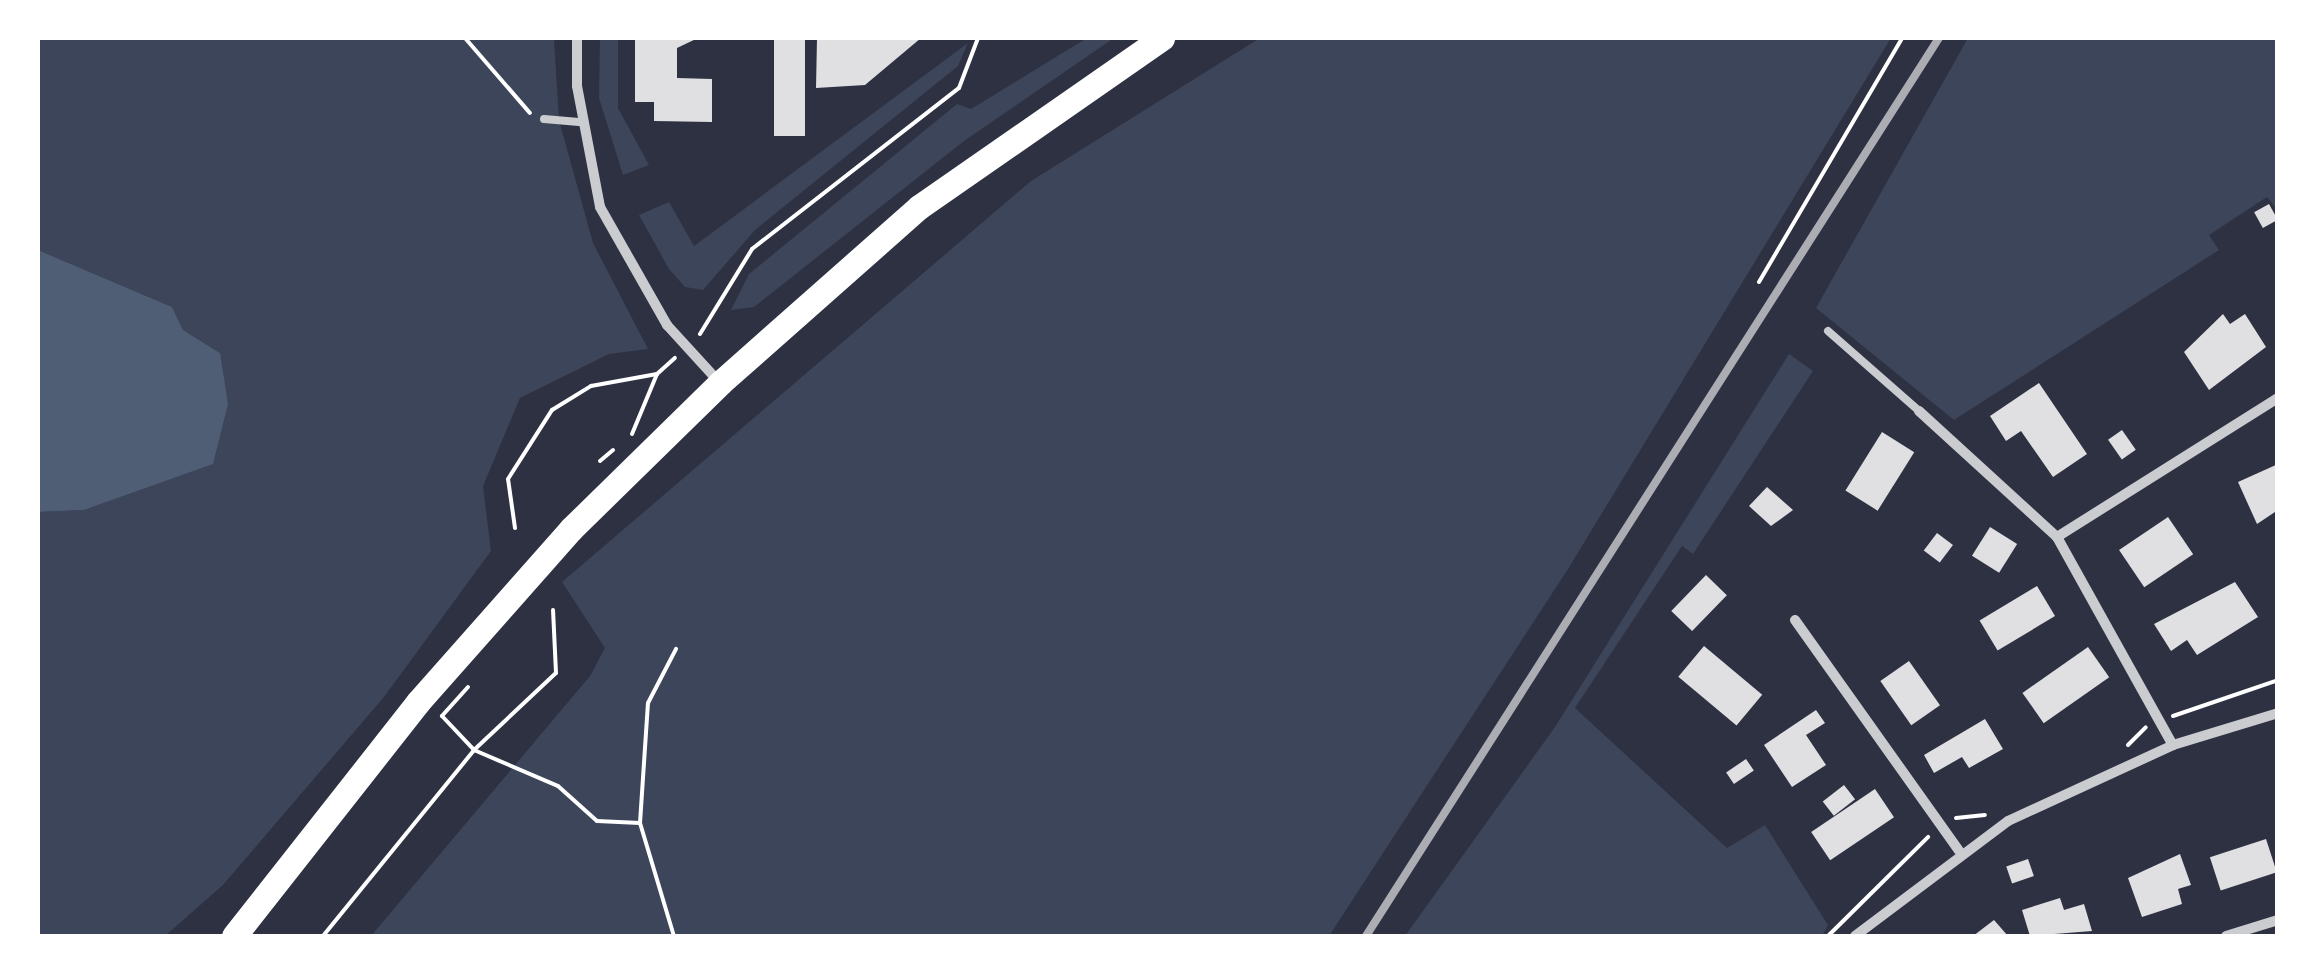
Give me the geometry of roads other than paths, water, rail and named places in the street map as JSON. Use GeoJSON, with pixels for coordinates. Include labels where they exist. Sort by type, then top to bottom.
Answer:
{"type":"FeatureCollection","features":[{"type":"Feature","properties":{"kind":"highway"},"geometry":{"type":"LineString","coordinates":[[234,936],[494,616],[720,382],[919,207],[1162,38]]}},
{"type":"Feature","properties":{"kind":"street"},"geometry":{"type":"LineString","coordinates":[[578,38],[582,122],[617,243],[687,346],[720,382]]}},
{"type":"Feature","properties":{"kind":"street"},"geometry":{"type":"LineString","coordinates":[[2057,538],[2278,398]]}},
{"type":"Feature","properties":{"kind":"street"},"geometry":{"type":"LineString","coordinates":[[1919,411],[2057,538],[2162,720],[2172,745]]}},
{"type":"Feature","properties":{"kind":"street"},"geometry":{"type":"LineString","coordinates":[[1795,620],[1959,851]]}},
{"type":"Feature","properties":{"kind":"street"},"geometry":{"type":"LineString","coordinates":[[1855,936],[1959,851],[2172,745],[2278,714]]}},
{"type":"Feature","properties":{"kind":"street"},"geometry":{"type":"LineString","coordinates":[[2226,936],[2278,920]]}},
{"type":"Feature","properties":{"kind":"lane"},"geometry":{"type":"LineString","coordinates":[[544,119],[582,122]]}},
{"type":"Feature","properties":{"kind":"lane"},"geometry":{"type":"LineString","coordinates":[[1828,331],[1919,411]]}},
{"type":"Feature","properties":{"kind":"railway"},"geometry":{"type":"LineString","coordinates":[[1366,936],[1939,38]]}}]}
